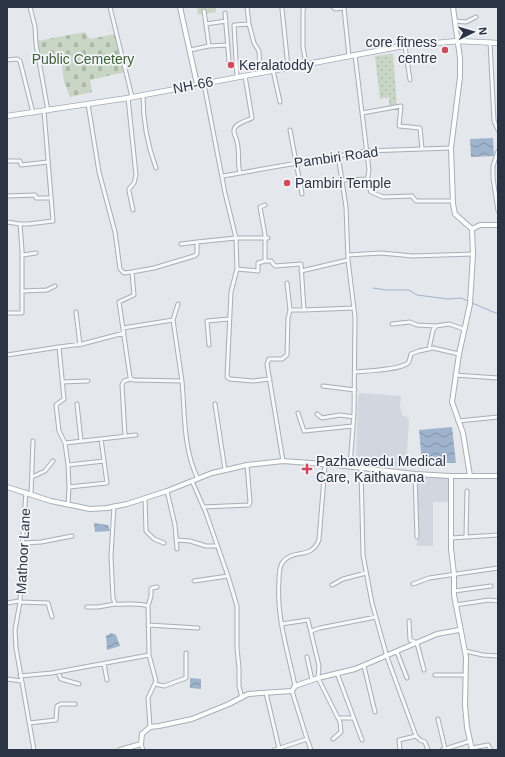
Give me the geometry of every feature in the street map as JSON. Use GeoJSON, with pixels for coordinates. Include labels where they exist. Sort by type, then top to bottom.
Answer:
{"type":"FeatureCollection","features":[{"type":"Feature","properties":{"kind":"main road"},"geometry":{"type":"LineString","coordinates":[[180,7],[198,84]]}},
{"type":"Feature","properties":{"kind":"main road"},"geometry":{"type":"LineString","coordinates":[[453,7],[460,58],[460,78],[451,148],[453,201],[456,214],[472,229],[473,254],[470,304],[458,354],[452,402],[464,439],[470,476]]}},
{"type":"Feature","properties":{"kind":"main road","name":"NH-66"},"geometry":{"type":"LineString","coordinates":[[7,116],[143,95],[405,46],[458,41],[498,43]]}},
{"type":"Feature","properties":{"kind":"main road"},"geometry":{"type":"LineString","coordinates":[[472,229],[480,225],[498,225]]}},
{"type":"Feature","properties":{"kind":"main road"},"geometry":{"type":"LineString","coordinates":[[7,487],[68,505],[90,509],[107,508],[127,504],[225,470],[247,465],[283,461],[415,474],[498,476]]}},
{"type":"Feature","properties":{"kind":"main road"},"geometry":{"type":"LineString","coordinates":[[451,476],[450,538],[454,574],[455,605],[459,630],[465,651],[465,705],[467,727],[472,749]]}},
{"type":"Feature","properties":{"kind":"main road"},"geometry":{"type":"LineString","coordinates":[[120,750],[141,744],[142,734],[150,727],[192,719],[242,698],[248,694],[292,691],[295,686],[318,678],[364,666],[437,634],[459,630]]}},
{"type":"Feature","properties":{"kind":"street"},"geometry":{"type":"LineString","coordinates":[[7,222],[28,224],[53,221],[48,162],[46,111],[36,44],[35,27],[30,7]]}},
{"type":"Feature","properties":{"kind":"street"},"geometry":{"type":"LineString","coordinates":[[110,7],[130,97],[136,175],[134,183],[129,189],[133,210]]}},
{"type":"Feature","properties":{"kind":"street"},"geometry":{"type":"LineString","coordinates":[[247,7],[249,24],[254,43],[259,51],[260,73]]}},
{"type":"Feature","properties":{"kind":"street"},"geometry":{"type":"LineString","coordinates":[[304,7],[304,46],[306,64]]}},
{"type":"Feature","properties":{"kind":"street"},"geometry":{"type":"LineString","coordinates":[[333,7],[335,9],[344,8],[349,56]]}},
{"type":"Feature","properties":{"kind":"street"},"geometry":{"type":"LineString","coordinates":[[282,9],[288,67]]}},
{"type":"Feature","properties":{"kind":"street"},"geometry":{"type":"LineString","coordinates":[[204,12],[209,46]]}},
{"type":"Feature","properties":{"kind":"street"},"geometry":{"type":"LineString","coordinates":[[225,14],[229,61]]}},
{"type":"Feature","properties":{"kind":"street"},"geometry":{"type":"LineString","coordinates":[[455,22],[466,22],[476,17]]}},
{"type":"Feature","properties":{"kind":"street"},"geometry":{"type":"LineString","coordinates":[[206,24],[226,22]]}},
{"type":"Feature","properties":{"kind":"street"},"geometry":{"type":"LineString","coordinates":[[237,77],[234,25],[249,24]]}},
{"type":"Feature","properties":{"kind":"street"},"geometry":{"type":"LineString","coordinates":[[490,42],[494,121],[498,128]]}},
{"type":"Feature","properties":{"kind":"street"},"geometry":{"type":"LineString","coordinates":[[190,50],[209,46],[228,45]]}},
{"type":"Feature","properties":{"kind":"street"},"geometry":{"type":"LineString","coordinates":[[405,46],[410,80]]}},
{"type":"Feature","properties":{"kind":"street"},"geometry":{"type":"LineString","coordinates":[[355,55],[369,170],[368,179],[371,192],[383,196],[412,196],[416,201],[453,201]]}},
{"type":"Feature","properties":{"kind":"street"},"geometry":{"type":"LineString","coordinates":[[7,60],[17,59],[20,61],[33,112]]}},
{"type":"Feature","properties":{"kind":"street"},"geometry":{"type":"LineString","coordinates":[[273,70],[280,102]]}},
{"type":"Feature","properties":{"kind":"street"},"geometry":{"type":"LineString","coordinates":[[240,173],[238,167],[239,152],[234,128],[252,118],[245,76]]}},
{"type":"Feature","properties":{"kind":"street"},"geometry":{"type":"LineString","coordinates":[[204,83],[223,176],[225,193],[236,238],[237,269],[231,292],[227,377],[230,379],[253,381],[270,379]]}},
{"type":"Feature","properties":{"kind":"street"},"geometry":{"type":"LineString","coordinates":[[143,95],[148,143],[156,168]]}},
{"type":"Feature","properties":{"kind":"street"},"geometry":{"type":"LineString","coordinates":[[88,104],[98,172],[115,232],[120,269],[124,273],[132,272],[154,268],[194,256],[197,254],[197,242]]}},
{"type":"Feature","properties":{"kind":"street"},"geometry":{"type":"LineString","coordinates":[[362,113],[401,106],[399,126],[420,128],[422,149]]}},
{"type":"Feature","properties":{"kind":"street"},"geometry":{"type":"LineString","coordinates":[[290,130],[302,194]]}},
{"type":"Feature","properties":{"kind":"street","name":"Pambiri Road"},"geometry":{"type":"LineString","coordinates":[[223,176],[366,151],[451,148]]}},
{"type":"Feature","properties":{"kind":"street"},"geometry":{"type":"LineString","coordinates":[[498,151],[493,166],[493,178],[498,211]]}},
{"type":"Feature","properties":{"kind":"street"},"geometry":{"type":"LineString","coordinates":[[338,155],[346,207],[348,260],[354,308],[355,390],[350,467]]}},
{"type":"Feature","properties":{"kind":"street"},"geometry":{"type":"LineString","coordinates":[[7,161],[20,161],[21,165],[48,162]]}},
{"type":"Feature","properties":{"kind":"street"},"geometry":{"type":"LineString","coordinates":[[342,180],[368,179]]}},
{"type":"Feature","properties":{"kind":"street"},"geometry":{"type":"LineString","coordinates":[[7,196],[34,195],[36,198],[51,198]]}},
{"type":"Feature","properties":{"kind":"street"},"geometry":{"type":"LineString","coordinates":[[265,205],[260,207],[267,238],[265,261]]}},
{"type":"Feature","properties":{"kind":"street"},"geometry":{"type":"LineString","coordinates":[[7,313],[22,313],[23,255],[20,224]]}},
{"type":"Feature","properties":{"kind":"street"},"geometry":{"type":"LineString","coordinates":[[181,244],[236,238],[267,238]]}},
{"type":"Feature","properties":{"kind":"street"},"geometry":{"type":"LineString","coordinates":[[23,255],[36,253]]}},
{"type":"Feature","properties":{"kind":"street"},"geometry":{"type":"LineString","coordinates":[[348,255],[381,253],[413,256],[473,254]]}},
{"type":"Feature","properties":{"kind":"street"},"geometry":{"type":"LineString","coordinates":[[301,270],[348,260]]}},
{"type":"Feature","properties":{"kind":"street"},"geometry":{"type":"LineString","coordinates":[[237,269],[258,271],[258,263],[265,261],[271,261],[275,266],[301,264],[304,310]]}},
{"type":"Feature","properties":{"kind":"street"},"geometry":{"type":"LineString","coordinates":[[131,379],[119,302],[134,295],[132,272]]}},
{"type":"Feature","properties":{"kind":"street"},"geometry":{"type":"LineString","coordinates":[[283,461],[267,364],[269,359],[282,359],[287,355],[288,318],[290,310],[287,282]]}},
{"type":"Feature","properties":{"kind":"street"},"geometry":{"type":"LineString","coordinates":[[23,291],[47,290],[55,286]]}},
{"type":"Feature","properties":{"kind":"street"},"geometry":{"type":"LineString","coordinates":[[178,304],[173,320],[182,381],[188,455],[192,468],[198,479]]}},
{"type":"Feature","properties":{"kind":"street"},"geometry":{"type":"LineString","coordinates":[[290,310],[354,308]]}},
{"type":"Feature","properties":{"kind":"street"},"geometry":{"type":"LineString","coordinates":[[76,312],[80,344]]}},
{"type":"Feature","properties":{"kind":"street"},"geometry":{"type":"LineString","coordinates":[[209,345],[207,321],[229,319]]}},
{"type":"Feature","properties":{"kind":"street"},"geometry":{"type":"LineString","coordinates":[[123,328],[173,320]]}},
{"type":"Feature","properties":{"kind":"street"},"geometry":{"type":"LineString","coordinates":[[392,324],[410,322],[416,325],[436,326],[449,324],[464,329]]}},
{"type":"Feature","properties":{"kind":"street"},"geometry":{"type":"LineString","coordinates":[[429,349],[433,330],[436,326]]}},
{"type":"Feature","properties":{"kind":"street"},"geometry":{"type":"LineString","coordinates":[[7,356],[80,344],[124,333]]}},
{"type":"Feature","properties":{"kind":"street"},"geometry":{"type":"LineString","coordinates":[[59,347],[64,399],[56,404],[59,431],[65,443],[68,465],[68,505]]}},
{"type":"Feature","properties":{"kind":"street"},"geometry":{"type":"LineString","coordinates":[[355,372],[387,370],[408,363],[411,354],[415,352],[433,348],[458,354]]}},
{"type":"Feature","properties":{"kind":"street"},"geometry":{"type":"LineString","coordinates":[[455,375],[498,378]]}},
{"type":"Feature","properties":{"kind":"street"},"geometry":{"type":"LineString","coordinates":[[125,436],[122,385],[124,381],[131,379],[182,381]]}},
{"type":"Feature","properties":{"kind":"street"},"geometry":{"type":"LineString","coordinates":[[62,382],[88,381]]}},
{"type":"Feature","properties":{"kind":"street"},"geometry":{"type":"LineString","coordinates":[[323,386],[355,390]]}},
{"type":"Feature","properties":{"kind":"street"},"geometry":{"type":"LineString","coordinates":[[78,404],[81,441]]}},
{"type":"Feature","properties":{"kind":"street"},"geometry":{"type":"LineString","coordinates":[[216,404],[225,470]]}},
{"type":"Feature","properties":{"kind":"street"},"geometry":{"type":"LineString","coordinates":[[298,413],[304,431],[353,426]]}},
{"type":"Feature","properties":{"kind":"street"},"geometry":{"type":"LineString","coordinates":[[316,414],[322,418],[340,415],[354,417]]}},
{"type":"Feature","properties":{"kind":"street"},"geometry":{"type":"LineString","coordinates":[[458,421],[498,417]]}},
{"type":"Feature","properties":{"kind":"street"},"geometry":{"type":"LineString","coordinates":[[65,443],[136,435]]}},
{"type":"Feature","properties":{"kind":"street"},"geometry":{"type":"LineString","coordinates":[[69,487],[107,483],[102,439]]}},
{"type":"Feature","properties":{"kind":"street"},"geometry":{"type":"LineString","coordinates":[[31,494],[33,442]]}},
{"type":"Feature","properties":{"kind":"street"},"geometry":{"type":"LineString","coordinates":[[32,478],[45,471],[53,461]]}},
{"type":"Feature","properties":{"kind":"street"},"geometry":{"type":"LineString","coordinates":[[68,465],[104,461]]}},
{"type":"Feature","properties":{"kind":"street"},"geometry":{"type":"LineString","coordinates":[[295,686],[281,624],[278,598],[281,564],[293,555],[307,553],[316,547],[319,540],[325,464]]}},
{"type":"Feature","properties":{"kind":"street"},"geometry":{"type":"LineString","coordinates":[[203,507],[249,505],[247,465]]}},
{"type":"Feature","properties":{"kind":"street"},"geometry":{"type":"LineString","coordinates":[[361,468],[363,555],[376,617],[387,657],[416,736],[425,742],[428,750]]}},
{"type":"Feature","properties":{"kind":"street"},"geometry":{"type":"LineString","coordinates":[[415,474],[417,537]]}},
{"type":"Feature","properties":{"kind":"street"},"geometry":{"type":"LineString","coordinates":[[192,481],[228,576],[237,606],[237,648],[240,668],[239,686],[242,698]]}},
{"type":"Feature","properties":{"kind":"street"},"geometry":{"type":"LineString","coordinates":[[167,491],[175,525],[177,549]]}},
{"type":"Feature","properties":{"kind":"street"},"geometry":{"type":"LineString","coordinates":[[466,537],[467,491]]}},
{"type":"Feature","properties":{"kind":"street","name":"Mathoor Lane"},"geometry":{"type":"LineString","coordinates":[[26,492],[16,648],[34,750]]}},
{"type":"Feature","properties":{"kind":"street"},"geometry":{"type":"LineString","coordinates":[[145,498],[146,531],[154,540],[164,544]]}},
{"type":"Feature","properties":{"kind":"street"},"geometry":{"type":"LineString","coordinates":[[114,506],[111,556],[113,598],[115,604]]}},
{"type":"Feature","properties":{"kind":"street"},"geometry":{"type":"LineString","coordinates":[[450,538],[498,535]]}},
{"type":"Feature","properties":{"kind":"street"},"geometry":{"type":"LineString","coordinates":[[23,543],[41,542],[72,536]]}},
{"type":"Feature","properties":{"kind":"street"},"geometry":{"type":"LineString","coordinates":[[176,540],[190,541],[206,546],[217,546]]}},
{"type":"Feature","properties":{"kind":"street"},"geometry":{"type":"LineString","coordinates":[[413,584],[429,578],[498,568]]}},
{"type":"Feature","properties":{"kind":"street"},"geometry":{"type":"LineString","coordinates":[[332,585],[343,579],[366,573]]}},
{"type":"Feature","properties":{"kind":"street"},"geometry":{"type":"LineString","coordinates":[[194,581],[228,576]]}},
{"type":"Feature","properties":{"kind":"street"},"geometry":{"type":"LineString","coordinates":[[454,591],[490,586]]}},
{"type":"Feature","properties":{"kind":"street"},"geometry":{"type":"LineString","coordinates":[[150,727],[148,698],[155,684],[156,678],[149,655],[148,606],[151,596],[151,589],[157,587]]}},
{"type":"Feature","properties":{"kind":"street"},"geometry":{"type":"LineString","coordinates":[[455,605],[489,600],[498,601]]}},
{"type":"Feature","properties":{"kind":"street"},"geometry":{"type":"LineString","coordinates":[[7,603],[48,603],[52,617]]}},
{"type":"Feature","properties":{"kind":"street"},"geometry":{"type":"LineString","coordinates":[[87,607],[141,603],[148,606]]}},
{"type":"Feature","properties":{"kind":"street"},"geometry":{"type":"LineString","coordinates":[[311,631],[376,617]]}},
{"type":"Feature","properties":{"kind":"street"},"geometry":{"type":"LineString","coordinates":[[281,624],[308,620],[319,666],[318,678],[340,722],[341,732],[333,739]]}},
{"type":"Feature","properties":{"kind":"street"},"geometry":{"type":"LineString","coordinates":[[409,621],[408,635],[410,640],[417,643],[424,670]]}},
{"type":"Feature","properties":{"kind":"street"},"geometry":{"type":"LineString","coordinates":[[148,625],[198,628]]}},
{"type":"Feature","properties":{"kind":"street"},"geometry":{"type":"LineString","coordinates":[[465,651],[483,655],[498,656]]}},
{"type":"Feature","properties":{"kind":"street"},"geometry":{"type":"LineString","coordinates":[[155,684],[164,686],[186,678],[186,652]]}},
{"type":"Feature","properties":{"kind":"street"},"geometry":{"type":"LineString","coordinates":[[397,652],[407,678]]}},
{"type":"Feature","properties":{"kind":"street"},"geometry":{"type":"LineString","coordinates":[[20,676],[58,672],[149,655]]}},
{"type":"Feature","properties":{"kind":"street"},"geometry":{"type":"LineString","coordinates":[[307,657],[312,680]]}},
{"type":"Feature","properties":{"kind":"street"},"geometry":{"type":"LineString","coordinates":[[104,664],[107,680]]}},
{"type":"Feature","properties":{"kind":"street"},"geometry":{"type":"LineString","coordinates":[[364,666],[375,712]]}},
{"type":"Feature","properties":{"kind":"street"},"geometry":{"type":"LineString","coordinates":[[58,672],[61,679],[79,684]]}},
{"type":"Feature","properties":{"kind":"street"},"geometry":{"type":"LineString","coordinates":[[337,673],[362,740]]}},
{"type":"Feature","properties":{"kind":"street"},"geometry":{"type":"LineString","coordinates":[[435,675],[465,675]]}},
{"type":"Feature","properties":{"kind":"street"},"geometry":{"type":"LineString","coordinates":[[7,679],[21,681]]}},
{"type":"Feature","properties":{"kind":"street"},"geometry":{"type":"LineString","coordinates":[[292,691],[311,750]]}},
{"type":"Feature","properties":{"kind":"street"},"geometry":{"type":"LineString","coordinates":[[266,693],[279,748]]}},
{"type":"Feature","properties":{"kind":"street"},"geometry":{"type":"LineString","coordinates":[[29,723],[56,720],[57,706],[61,704],[75,704]]}},
{"type":"Feature","properties":{"kind":"street"},"geometry":{"type":"LineString","coordinates":[[338,718],[354,718]]}},
{"type":"Feature","properties":{"kind":"street"},"geometry":{"type":"LineString","coordinates":[[438,719],[444,750],[470,741]]}},
{"type":"Feature","properties":{"kind":"street"},"geometry":{"type":"LineString","coordinates":[[399,750],[399,740],[416,736]]}},
{"type":"Feature","properties":{"kind":"street"},"geometry":{"type":"LineString","coordinates":[[274,750],[307,739]]}},
{"type":"Feature","properties":{"kind":"street"},"geometry":{"type":"LineString","coordinates":[[141,744],[143,750]]}},
{"type":"Feature","properties":{"kind":"street"},"geometry":{"type":"LineString","coordinates":[[472,749],[488,745],[491,750]]}},
{"type":"Feature","properties":{"kind":"shaded area"},"geometry":{"type":"Polygon","coordinates":[[[359,393],[401,396],[400,407],[403,416],[408,417],[409,420],[406,468],[356,462],[359,393]]]}},
{"type":"Feature","properties":{"kind":"shaded area"},"geometry":{"type":"Polygon","coordinates":[[[417,478],[449,478],[448,502],[433,502],[433,546],[417,546],[417,478]]]}},
{"type":"Feature","properties":{"kind":"green space"},"geometry":{"type":"Polygon","coordinates":[[[197,7],[216,7],[216,12],[198,15],[197,7]]]}},
{"type":"Feature","properties":{"kind":"green space","name":"Public Cemetery"},"geometry":{"type":"Polygon","coordinates":[[[85,32],[90,39],[115,34],[125,72],[90,80],[92,92],[70,97],[64,82],[61,57],[41,60],[37,41],[85,32]]]}},
{"type":"Feature","properties":{"kind":"green space"},"geometry":{"type":"Polygon","coordinates":[[[393,54],[397,106],[389,107],[389,97],[380,99],[375,56],[393,54]]]}},
{"type":"Feature","properties":{"kind":"water"},"geometry":{"type":"Polygon","coordinates":[[[493,138],[494,156],[471,157],[470,139],[493,138]]]}},
{"type":"Feature","properties":{"kind":"water"},"geometry":{"type":"Polygon","coordinates":[[[452,427],[456,463],[422,463],[419,430],[452,427]]]}},
{"type":"Feature","properties":{"kind":"water"},"geometry":{"type":"Polygon","coordinates":[[[94,523],[108,525],[110,531],[95,532],[94,523]]]}},
{"type":"Feature","properties":{"kind":"water"},"geometry":{"type":"Polygon","coordinates":[[[111,633],[116,635],[120,646],[107,650],[106,636],[111,633]]]}},
{"type":"Feature","properties":{"kind":"water"},"geometry":{"type":"Polygon","coordinates":[[[190,678],[201,679],[201,689],[190,688],[190,678]]]}},
{"type":"Feature","properties":{"kind":"waterway"},"geometry":{"type":"LineString","coordinates":[[373,288],[386,290],[409,290],[417,295],[448,299],[461,298],[468,301]]}},
{"type":"Feature","properties":{"kind":"waterway"},"geometry":{"type":"LineString","coordinates":[[472,303],[498,314]]}},
{"type":"Feature","properties":{"kind":"place","name":"core fitness centre"},"geometry":{"type":"Point","coordinates":[445,50]}},
{"type":"Feature","properties":{"kind":"place","name":"Keralatoddy"},"geometry":{"type":"Point","coordinates":[231,65]}},
{"type":"Feature","properties":{"kind":"place","name":"Pambiri Temple"},"geometry":{"type":"Point","coordinates":[287,183]}},
{"type":"Feature","properties":{"kind":"place","name":"Pazhaveedu Medical Care, Kaithavana"},"geometry":{"type":"Point","coordinates":[307,469]}}]}
